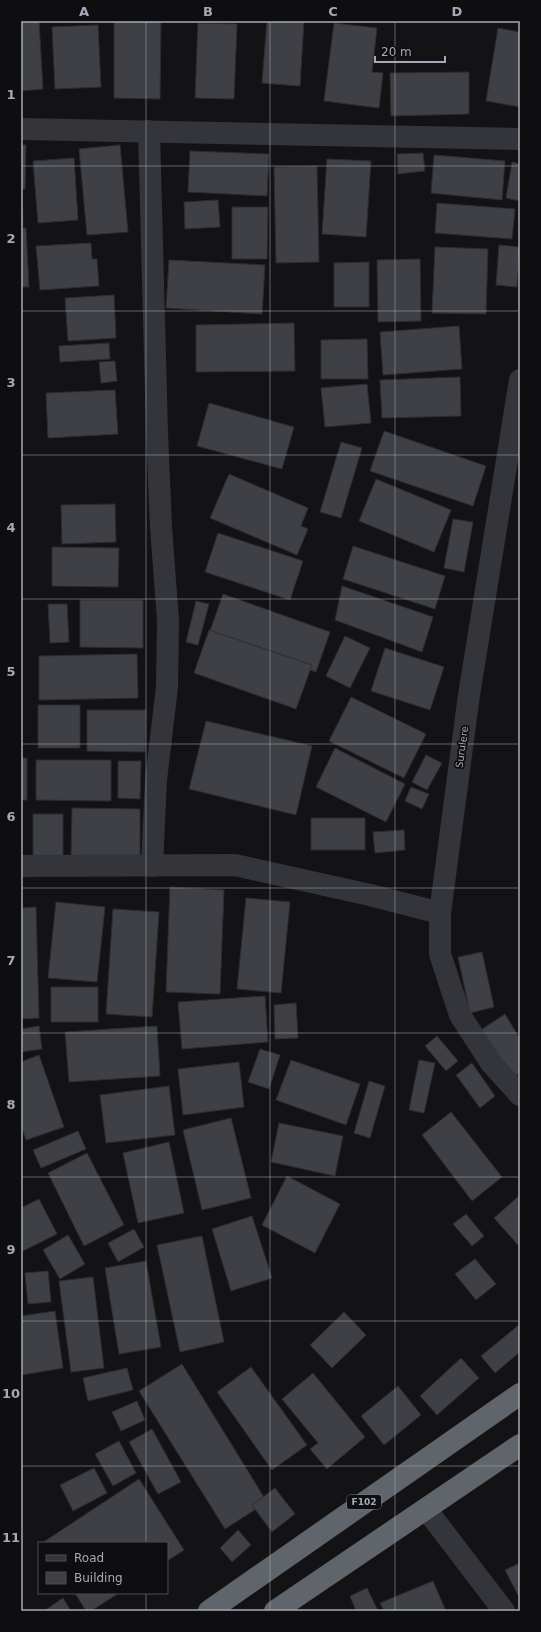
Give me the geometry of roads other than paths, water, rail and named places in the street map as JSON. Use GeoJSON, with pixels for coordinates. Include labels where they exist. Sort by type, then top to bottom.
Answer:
{"type":"FeatureCollection","features":[{"type":"Feature","properties":{"kind":"highway","name":"F102"},"geometry":{"type":"LineString","coordinates":[[208,1611],[520,1394]]}},
{"type":"Feature","properties":{"kind":"highway"},"geometry":{"type":"LineString","coordinates":[[275,1611],[520,1445]]}},
{"type":"Feature","properties":{"kind":"street"},"geometry":{"type":"LineString","coordinates":[[21,129],[520,140]]}},
{"type":"Feature","properties":{"kind":"street"},"geometry":{"type":"LineString","coordinates":[[149,131],[161,527],[168,621],[167,687],[156,780],[152,866]]}},
{"type":"Feature","properties":{"kind":"street","name":"Surulere"},"geometry":{"type":"LineString","coordinates":[[520,380],[517,417],[469,695],[440,912],[440,954],[460,1015],[491,1063],[520,1095]]}},
{"type":"Feature","properties":{"kind":"street"},"geometry":{"type":"LineString","coordinates":[[21,866],[235,866],[370,895],[440,912]]}},
{"type":"Feature","properties":{"kind":"street"},"geometry":{"type":"LineString","coordinates":[[426,1509],[504,1611]]}}]}
